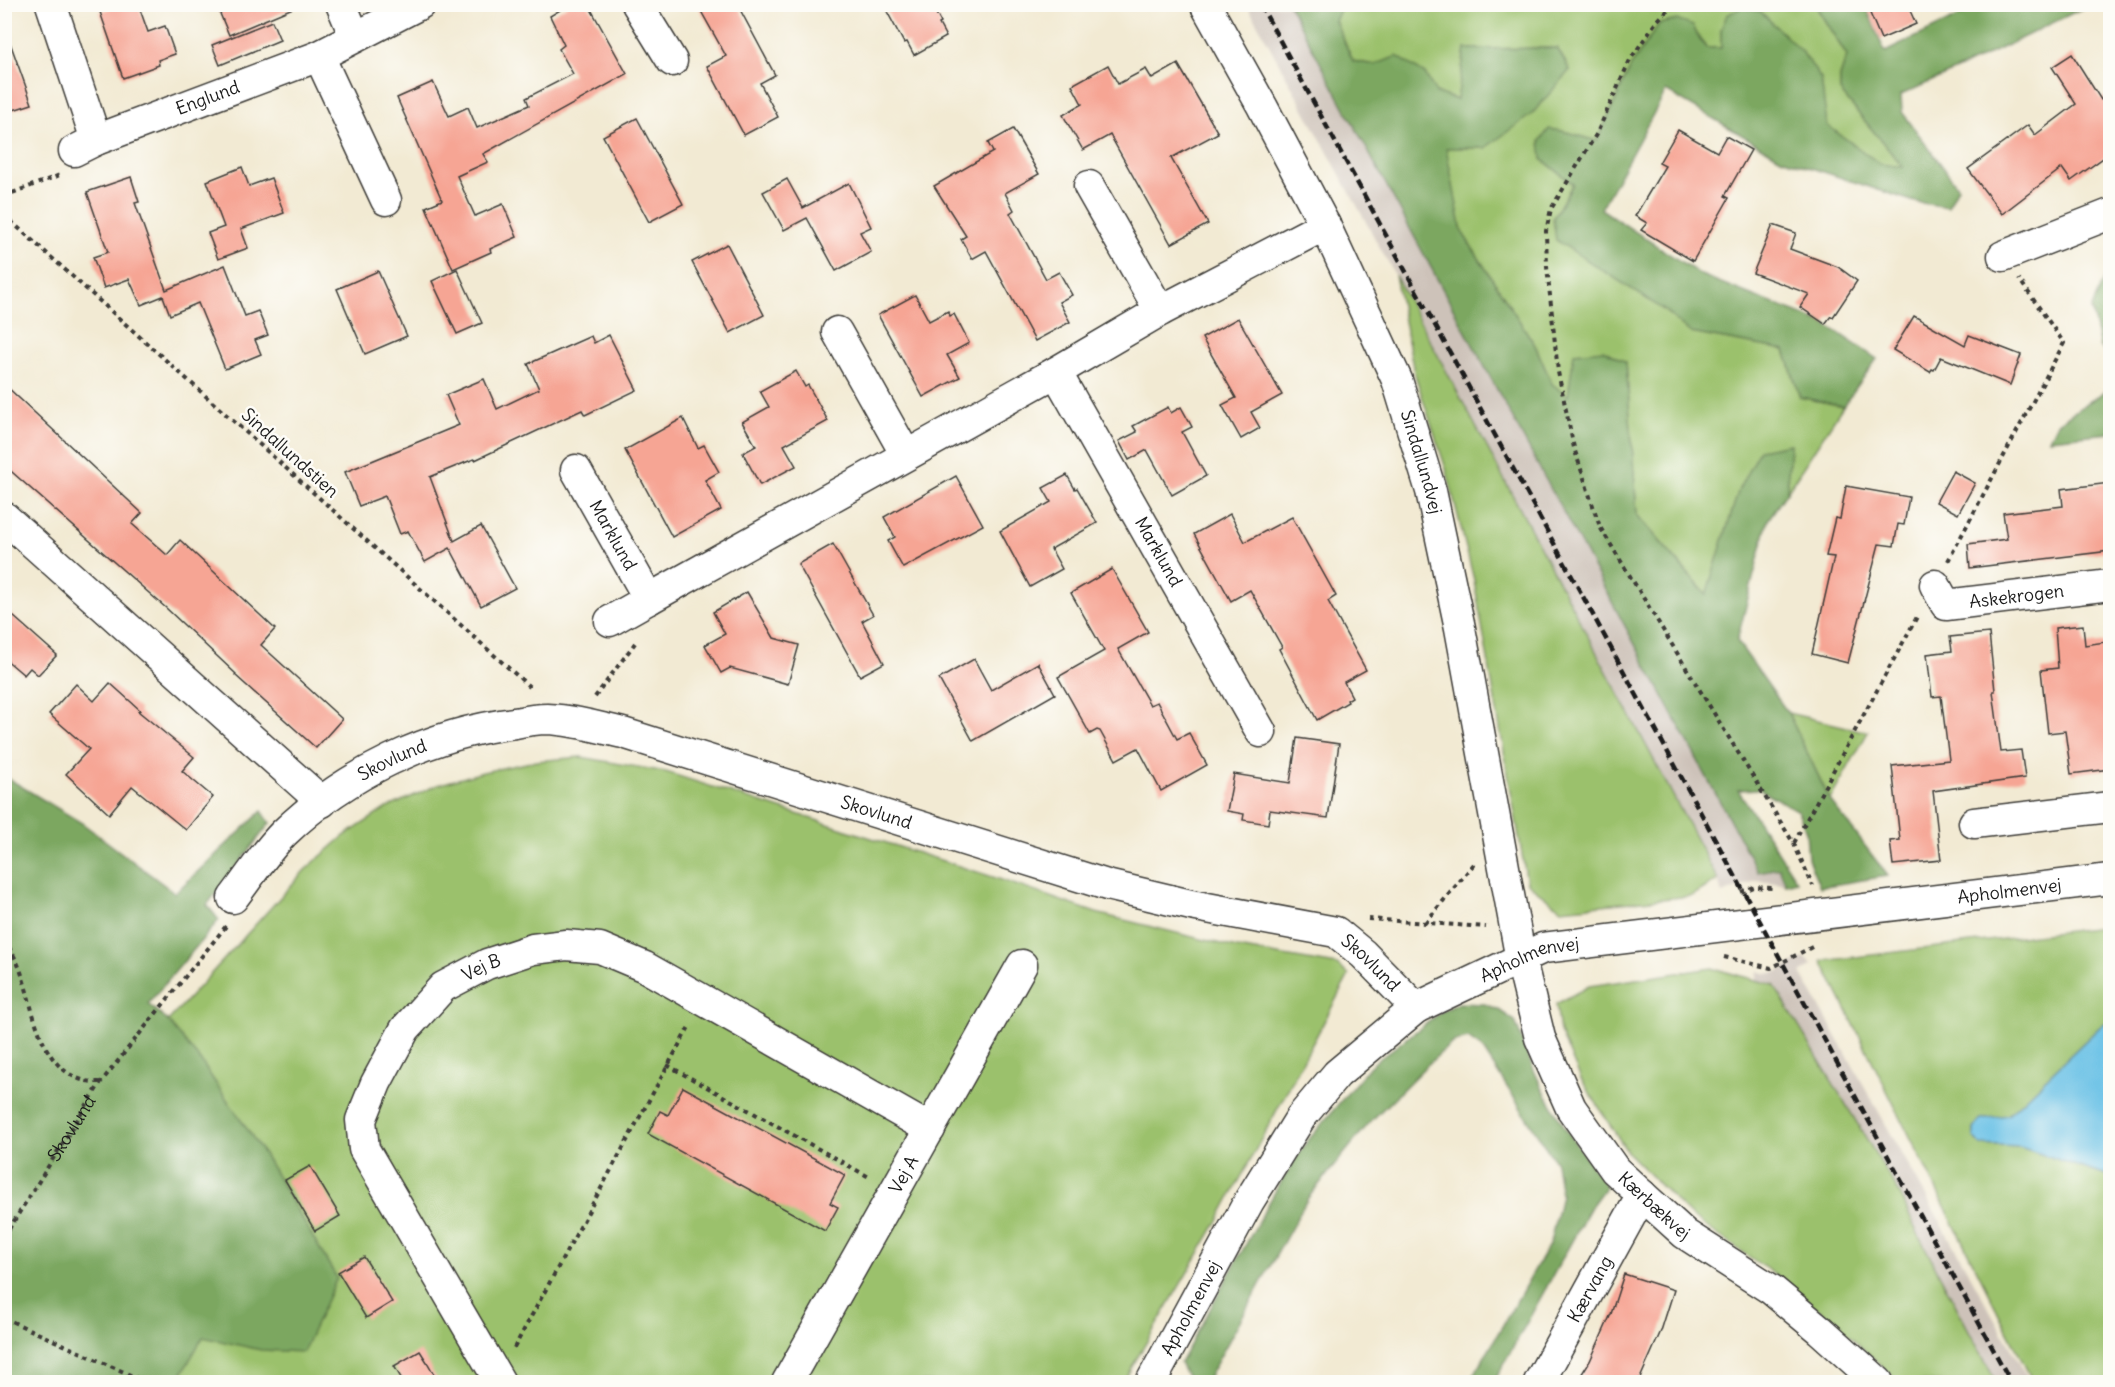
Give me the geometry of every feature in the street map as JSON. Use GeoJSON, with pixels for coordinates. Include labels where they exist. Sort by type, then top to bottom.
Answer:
{"type":"FeatureCollection","features":[{"type":"Feature","properties":{"kind":"street"},"geometry":{"type":"LineString","coordinates":[[51,4],[85,145]]}},
{"type":"Feature","properties":{"kind":"street"},"geometry":{"type":"LineString","coordinates":[[341,4],[355,37]]}},
{"type":"Feature","properties":{"kind":"street","name":"Englund"},"geometry":{"type":"LineString","coordinates":[[85,145],[319,56],[420,4]]}},
{"type":"Feature","properties":{"kind":"street"},"geometry":{"type":"LineString","coordinates":[[637,4],[672,61]]}},
{"type":"Feature","properties":{"kind":"street","name":"Sindallundvej"},"geometry":{"type":"LineString","coordinates":[[1205,4],[1325,225],[1397,380],[1431,491],[1460,628],[1521,960]]}},
{"type":"Feature","properties":{"kind":"street"},"geometry":{"type":"LineString","coordinates":[[319,56],[386,200]]}},
{"type":"Feature","properties":{"kind":"street"},"geometry":{"type":"LineString","coordinates":[[1089,186],[1160,311]]}},
{"type":"Feature","properties":{"kind":"street"},"geometry":{"type":"LineString","coordinates":[[2003,256],[2110,214]]}},
{"type":"Feature","properties":{"kind":"street"},"geometry":{"type":"LineString","coordinates":[[610,621],[1056,372],[1160,311],[1325,225]]}},
{"type":"Feature","properties":{"kind":"street"},"geometry":{"type":"LineString","coordinates":[[837,332],[906,455]]}},
{"type":"Feature","properties":{"kind":"street","name":"Marklund"},"geometry":{"type":"LineString","coordinates":[[1056,372],[1261,732]]}},
{"type":"Feature","properties":{"kind":"street","name":"Marklund"},"geometry":{"type":"LineString","coordinates":[[576,470],[649,599]]}},
{"type":"Feature","properties":{"kind":"street"},"geometry":{"type":"LineString","coordinates":[[4,518],[322,802]]}},
{"type":"Feature","properties":{"kind":"street","name":"Askekrogen"},"geometry":{"type":"LineString","coordinates":[[1935,585],[1946,605],[2110,585]]}},
{"type":"Feature","properties":{"kind":"street","name":"Skovlund"},"geometry":{"type":"LineString","coordinates":[[233,898],[285,832],[322,802],[372,769],[425,745],[482,727],[544,719],[577,722],[623,733],[1107,885],[1191,905],[1336,932],[1363,954],[1416,1008]]}},
{"type":"Feature","properties":{"kind":"street"},"geometry":{"type":"LineString","coordinates":[[1974,823],[2110,807]]}},
{"type":"Feature","properties":{"kind":"street","name":"Apholmenvej"},"geometry":{"type":"LineString","coordinates":[[1151,1383],[1250,1201],[1301,1117],[1337,1074],[1416,1008],[1543,948],[2110,879]]}},
{"type":"Feature","properties":{"kind":"street","name":"Vej B"},"geometry":{"type":"LineString","coordinates":[[496,1376],[364,1149],[361,1120],[376,1083],[405,1029],[443,987],[487,964],[533,949],[566,945],[600,948],[645,967],[930,1129]]}},
{"type":"Feature","properties":{"kind":"street","name":"Kærbækvej"},"geometry":{"type":"LineString","coordinates":[[1521,960],[1540,1038],[1571,1108],[1615,1170],[1685,1234],[1772,1290],[1878,1383]]}},
{"type":"Feature","properties":{"kind":"street","name":"Vej A"},"geometry":{"type":"LineString","coordinates":[[787,1383],[1022,965]]}},
{"type":"Feature","properties":{"kind":"street","name":"Kærvang"},"geometry":{"type":"LineString","coordinates":[[1539,1383],[1642,1195]]}},
{"type":"Feature","properties":{"kind":"path"},"geometry":{"type":"LineString","coordinates":[[1674,4],[1656,22],[1629,60],[1597,133],[1551,208],[1546,231],[1547,267],[1558,372],[1574,448],[1600,527],[1794,844],[1813,886],[1819,915]]}},
{"type":"Feature","properties":{"kind":"path"},"geometry":{"type":"LineString","coordinates":[[4,196],[73,170],[85,145]]}},
{"type":"Feature","properties":{"kind":"path","name":"Sindallundstien"},"geometry":{"type":"LineString","coordinates":[[4,215],[539,696],[544,719]]}},
{"type":"Feature","properties":{"kind":"path"},"geometry":{"type":"LineString","coordinates":[[1794,844],[2064,343],[2003,256]]}},
{"type":"Feature","properties":{"kind":"path"},"geometry":{"type":"LineString","coordinates":[[577,722],[653,618],[649,599]]}},
{"type":"Feature","properties":{"kind":"path"},"geometry":{"type":"LineString","coordinates":[[1424,923],[1498,837]]}},
{"type":"Feature","properties":{"kind":"path","name":"Skovlund"},"geometry":{"type":"LineString","coordinates":[[4,1237],[100,1082],[228,924],[233,898]]}},
{"type":"Feature","properties":{"kind":"path"},"geometry":{"type":"LineString","coordinates":[[1336,932],[1346,917],[1516,929]]}},
{"type":"Feature","properties":{"kind":"path"},"geometry":{"type":"LineString","coordinates":[[4,939],[21,970],[37,1025],[49,1053],[66,1071],[83,1081],[100,1082]]}},
{"type":"Feature","properties":{"kind":"path"},"geometry":{"type":"LineString","coordinates":[[496,1376],[704,1001]]}},
{"type":"Feature","properties":{"kind":"path"},"geometry":{"type":"LineString","coordinates":[[667,1065],[895,1191]]}},
{"type":"Feature","properties":{"kind":"path"},"geometry":{"type":"LineString","coordinates":[[4,1318],[146,1383]]}},
{"type":"Feature","properties":{"kind":"shaded area"},"geometry":{"type":"Polygon","coordinates":[[[1247,5],[1289,5],[1758,872],[1779,868],[1786,884],[1756,881],[1722,894],[1718,880],[1395,275],[1247,5]]]}},
{"type":"Feature","properties":{"kind":"shaded area"},"geometry":{"type":"Polygon","coordinates":[[[1805,957],[1812,965],[1801,973],[2030,1382],[1996,1382],[1914,1226],[1901,1195],[1756,981],[1758,971],[1767,974],[1777,972],[1805,957]]]}},
{"type":"Feature","properties":{"kind":"green space"},"geometry":{"type":"Polygon","coordinates":[[[1342,4],[1815,5],[1847,56],[1840,77],[1840,91],[1904,168],[1880,164],[1826,125],[1821,79],[1721,29],[1722,48],[1707,48],[1693,26],[1632,64],[1597,141],[1563,131],[1542,159],[1573,184],[1553,218],[1691,333],[1785,350],[1800,397],[1843,406],[1787,492],[1790,445],[1739,489],[1707,595],[1637,515],[1626,362],[1568,397],[1552,384],[1535,345],[1462,232],[1445,147],[1485,148],[1570,70],[1557,48],[1465,49],[1458,100],[1436,93],[1425,74],[1353,61],[1335,21],[1342,4]]]}},
{"type":"Feature","properties":{"kind":"green space"},"geometry":{"type":"Polygon","coordinates":[[[1289,5],[1342,5],[1335,21],[1353,61],[1375,65],[1397,56],[1425,74],[1436,93],[1457,100],[1465,49],[1557,48],[1570,70],[1532,114],[1485,148],[1446,148],[1462,232],[1535,345],[1552,384],[1568,396],[1574,353],[1603,350],[1626,362],[1637,515],[1706,595],[1739,489],[1759,450],[1790,444],[1787,492],[1768,520],[1737,641],[1788,713],[1830,800],[1888,876],[1820,887],[1808,859],[1806,832],[1798,811],[1759,789],[1738,790],[1797,881],[1786,884],[1779,868],[1758,872],[1289,5]]]}},
{"type":"Feature","properties":{"kind":"green space"},"geometry":{"type":"Polygon","coordinates":[[[1815,5],[1865,5],[1885,52],[1982,5],[2089,5],[1901,95],[1902,112],[1958,187],[1948,207],[1915,202],[1781,158],[1666,91],[1601,209],[1701,275],[1825,324],[1877,359],[1843,406],[1800,397],[1785,350],[1691,333],[1664,310],[1556,240],[1553,218],[1573,184],[1542,159],[1540,141],[1549,129],[1597,141],[1632,64],[1659,24],[1677,20],[1693,26],[1707,48],[1721,48],[1721,29],[1727,15],[1742,7],[1760,11],[1803,53],[1821,79],[1827,125],[1880,164],[1903,167],[1840,91],[1840,77],[1847,56],[1815,5]]]}},
{"type":"Feature","properties":{"kind":"green space"},"geometry":{"type":"Polygon","coordinates":[[[2108,271],[2110,272],[2110,360],[2100,346],[2091,309],[2108,271]]]}},
{"type":"Feature","properties":{"kind":"green space"},"geometry":{"type":"Polygon","coordinates":[[[1395,275],[1718,880],[1692,896],[1561,909],[1527,883],[1474,580],[1447,472],[1414,372],[1395,275]]]}},
{"type":"Feature","properties":{"kind":"green space"},"geometry":{"type":"Polygon","coordinates":[[[2110,388],[2110,433],[2049,439],[2057,423],[2110,388]]]}},
{"type":"Feature","properties":{"kind":"green space"},"geometry":{"type":"Polygon","coordinates":[[[1788,713],[1868,732],[1830,800],[1788,713]]]}},
{"type":"Feature","properties":{"kind":"green space"},"geometry":{"type":"Polygon","coordinates":[[[581,757],[666,772],[996,878],[1096,913],[1237,948],[1337,965],[1349,975],[1215,1226],[1123,1382],[5,1382],[4,1271],[168,1021],[305,870],[344,836],[385,809],[437,785],[536,761],[581,757]]]}},
{"type":"Feature","properties":{"kind":"green space"},"geometry":{"type":"Polygon","coordinates":[[[4,776],[82,823],[175,893],[262,811],[270,823],[207,905],[219,920],[148,1004],[168,1021],[200,1060],[264,1154],[337,1278],[303,1352],[261,1350],[203,1337],[177,1382],[5,1382],[4,776]]]}},
{"type":"Feature","properties":{"kind":"green space"},"geometry":{"type":"Polygon","coordinates":[[[2110,926],[2110,1020],[2103,1024],[2007,1116],[1981,1119],[1974,1129],[1974,1138],[1981,1145],[2020,1147],[2110,1177],[2110,1382],[2033,1382],[1822,961],[2110,926]]]}},
{"type":"Feature","properties":{"kind":"green space"},"geometry":{"type":"Polygon","coordinates":[[[1712,968],[1774,985],[1901,1196],[1914,1226],[1996,1382],[1899,1382],[1834,1322],[1781,1279],[1691,1216],[1628,1153],[1581,1079],[1560,1032],[1556,1004],[1589,986],[1712,968]]]}},
{"type":"Feature","properties":{"kind":"green space"},"geometry":{"type":"Polygon","coordinates":[[[1459,1003],[1485,1004],[1515,1021],[1542,1088],[1567,1131],[1606,1186],[1592,1205],[1494,1382],[1470,1382],[1550,1243],[1561,1195],[1556,1163],[1482,1048],[1468,1038],[1453,1042],[1370,1122],[1308,1198],[1206,1382],[1189,1378],[1180,1363],[1276,1190],[1306,1143],[1370,1066],[1443,1011],[1459,1003]]]}},
{"type":"Feature","properties":{"kind":"water"},"geometry":{"type":"Polygon","coordinates":[[[2110,1020],[2110,1177],[2020,1147],[1981,1145],[1974,1138],[1974,1129],[1981,1119],[2008,1115],[2103,1024],[2110,1020]]]}},
{"type":"Feature","properties":{"kind":"building"},"geometry":{"type":"Polygon","coordinates":[[[120,4],[138,4],[148,32],[165,26],[175,54],[158,60],[159,65],[123,78],[100,12],[120,4]]]}},
{"type":"Feature","properties":{"kind":"building"},"geometry":{"type":"Polygon","coordinates":[[[216,4],[300,4],[300,5],[229,35],[216,4]]]}},
{"type":"Feature","properties":{"kind":"building"},"geometry":{"type":"Polygon","coordinates":[[[570,4],[588,4],[627,74],[483,154],[488,162],[457,176],[475,216],[503,204],[517,237],[453,269],[426,207],[442,200],[397,98],[433,82],[449,116],[468,107],[477,128],[529,105],[526,98],[573,74],[559,49],[564,45],[550,16],[570,4]]]}},
{"type":"Feature","properties":{"kind":"building"},"geometry":{"type":"Polygon","coordinates":[[[697,4],[737,4],[775,75],[760,83],[778,117],[744,135],[707,66],[726,56],[697,4]]]}},
{"type":"Feature","properties":{"kind":"building"},"geometry":{"type":"Polygon","coordinates":[[[883,4],[931,4],[946,37],[914,55],[907,42],[904,43],[883,4]]]}},
{"type":"Feature","properties":{"kind":"building"},"geometry":{"type":"Polygon","coordinates":[[[1866,4],[1907,4],[1916,24],[1881,39],[1866,4]]]}},
{"type":"Feature","properties":{"kind":"building"},"geometry":{"type":"Polygon","coordinates":[[[272,21],[280,40],[220,65],[212,45],[272,21]]]}},
{"type":"Feature","properties":{"kind":"building"},"geometry":{"type":"Polygon","coordinates":[[[4,37],[8,37],[32,104],[4,113],[4,37]]]}},
{"type":"Feature","properties":{"kind":"building"},"geometry":{"type":"Polygon","coordinates":[[[2072,54],[2101,100],[2110,93],[2110,153],[2071,181],[2062,168],[2002,214],[1968,169],[2028,125],[2035,135],[2076,104],[2052,67],[2072,54]]]}},
{"type":"Feature","properties":{"kind":"building"},"geometry":{"type":"Polygon","coordinates":[[[1178,64],[1218,133],[1171,158],[1208,224],[1171,244],[1110,135],[1083,150],[1063,115],[1082,104],[1072,85],[1108,65],[1118,84],[1146,69],[1152,79],[1178,64]]]}},
{"type":"Feature","properties":{"kind":"building"},"geometry":{"type":"Polygon","coordinates":[[[637,118],[683,204],[649,222],[603,136],[637,118]]]}},
{"type":"Feature","properties":{"kind":"building"},"geometry":{"type":"Polygon","coordinates":[[[1013,129],[1039,174],[1005,193],[1014,210],[1010,213],[1046,279],[1059,272],[1072,295],[1059,302],[1070,322],[1035,341],[986,251],[972,259],[961,239],[966,236],[934,186],[993,152],[988,143],[1013,129]]]}},
{"type":"Feature","properties":{"kind":"building"},"geometry":{"type":"Polygon","coordinates":[[[1678,130],[1717,152],[1726,136],[1751,150],[1725,196],[1729,198],[1693,261],[1641,230],[1647,223],[1635,216],[1665,166],[1659,163],[1678,130]]]}},
{"type":"Feature","properties":{"kind":"building"},"geometry":{"type":"Polygon","coordinates":[[[242,167],[249,186],[271,178],[284,213],[241,229],[248,248],[218,259],[208,233],[224,227],[207,181],[242,167]]]}},
{"type":"Feature","properties":{"kind":"building"},"geometry":{"type":"Polygon","coordinates":[[[131,177],[139,202],[135,203],[166,290],[225,265],[245,316],[258,311],[268,335],[255,340],[261,354],[225,369],[198,303],[170,315],[163,296],[141,305],[129,279],[104,288],[93,257],[108,252],[87,192],[131,177]]]}},
{"type":"Feature","properties":{"kind":"building"},"geometry":{"type":"Polygon","coordinates":[[[787,179],[803,208],[849,183],[871,227],[860,232],[871,252],[836,271],[807,218],[784,230],[763,192],[787,179]]]}},
{"type":"Feature","properties":{"kind":"building"},"geometry":{"type":"Polygon","coordinates":[[[1773,225],[1796,233],[1790,249],[1838,267],[1857,281],[1833,317],[1831,316],[1825,324],[1800,307],[1809,294],[1753,273],[1773,225]]]}},
{"type":"Feature","properties":{"kind":"building"},"geometry":{"type":"Polygon","coordinates":[[[727,244],[764,315],[730,333],[692,262],[727,244]]]}},
{"type":"Feature","properties":{"kind":"building"},"geometry":{"type":"Polygon","coordinates":[[[457,269],[482,323],[457,334],[432,281],[457,269]]]}},
{"type":"Feature","properties":{"kind":"building"},"geometry":{"type":"Polygon","coordinates":[[[378,271],[407,336],[365,354],[337,289],[378,271]]]}},
{"type":"Feature","properties":{"kind":"building"},"geometry":{"type":"Polygon","coordinates":[[[915,295],[929,321],[948,311],[950,316],[954,314],[969,343],[947,355],[960,377],[923,397],[878,315],[915,295]]]}},
{"type":"Feature","properties":{"kind":"building"},"geometry":{"type":"Polygon","coordinates":[[[1914,316],[1965,345],[1969,335],[2021,355],[2010,385],[1941,357],[1934,370],[1930,372],[1893,350],[1914,316]]]}},
{"type":"Feature","properties":{"kind":"building"},"geometry":{"type":"Polygon","coordinates":[[[1238,318],[1282,395],[1251,412],[1260,428],[1241,439],[1222,405],[1236,398],[1202,338],[1238,318]]]}},
{"type":"Feature","properties":{"kind":"building"},"geometry":{"type":"Polygon","coordinates":[[[609,335],[637,390],[585,415],[582,410],[475,460],[430,477],[454,541],[481,526],[515,588],[481,606],[450,548],[425,562],[408,531],[400,534],[385,496],[359,506],[345,472],[459,425],[446,395],[484,379],[497,409],[539,389],[528,364],[591,336],[594,343],[609,335]]]}},
{"type":"Feature","properties":{"kind":"building"},"geometry":{"type":"Polygon","coordinates":[[[796,371],[805,387],[808,385],[828,421],[784,445],[796,466],[760,485],[743,453],[756,446],[742,422],[769,407],[760,391],[796,371]]]}},
{"type":"Feature","properties":{"kind":"building"},"geometry":{"type":"Polygon","coordinates":[[[4,384],[142,513],[132,524],[167,555],[180,540],[275,629],[261,645],[342,719],[316,748],[235,675],[166,608],[4,465],[4,384]]]}},
{"type":"Feature","properties":{"kind":"building"},"geometry":{"type":"Polygon","coordinates":[[[1168,407],[1171,413],[1181,407],[1192,427],[1182,432],[1206,476],[1172,495],[1147,450],[1129,460],[1119,441],[1137,432],[1133,426],[1168,407]]]}},
{"type":"Feature","properties":{"kind":"building"},"geometry":{"type":"Polygon","coordinates":[[[683,418],[698,448],[704,445],[719,472],[705,480],[721,510],[672,537],[625,450],[683,418]]]}},
{"type":"Feature","properties":{"kind":"building"},"geometry":{"type":"Polygon","coordinates":[[[1953,471],[1975,483],[1958,514],[1936,502],[1953,471]]]}},
{"type":"Feature","properties":{"kind":"building"},"geometry":{"type":"Polygon","coordinates":[[[1067,475],[1097,523],[1051,549],[1062,569],[1030,587],[1000,531],[1051,502],[1043,488],[1067,475]]]}},
{"type":"Feature","properties":{"kind":"building"},"geometry":{"type":"Polygon","coordinates":[[[956,476],[983,525],[903,568],[888,541],[895,537],[884,517],[956,476]]]}},
{"type":"Feature","properties":{"kind":"building"},"geometry":{"type":"Polygon","coordinates":[[[2110,483],[2110,551],[1970,568],[1968,544],[2007,539],[2003,513],[2063,506],[2061,489],[2110,483]]]}},
{"type":"Feature","properties":{"kind":"building"},"geometry":{"type":"Polygon","coordinates":[[[1846,486],[1909,497],[1904,525],[1898,524],[1894,546],[1879,544],[1848,663],[1812,654],[1834,557],[1826,556],[1835,518],[1840,519],[1846,486]]]}},
{"type":"Feature","properties":{"kind":"building"},"geometry":{"type":"Polygon","coordinates":[[[1230,514],[1245,542],[1292,517],[1336,596],[1328,601],[1366,670],[1344,682],[1352,697],[1347,700],[1348,702],[1317,720],[1279,649],[1282,647],[1250,590],[1231,601],[1194,534],[1230,514]]]}},
{"type":"Feature","properties":{"kind":"building"},"geometry":{"type":"Polygon","coordinates":[[[833,544],[873,615],[862,621],[884,663],[860,676],[798,564],[833,544]]]}},
{"type":"Feature","properties":{"kind":"building"},"geometry":{"type":"Polygon","coordinates":[[[1112,569],[1148,632],[1118,649],[1150,705],[1157,702],[1177,739],[1189,733],[1207,765],[1161,791],[1138,748],[1116,760],[1100,731],[1097,730],[1090,734],[1058,677],[1104,651],[1071,593],[1112,569]]]}},
{"type":"Feature","properties":{"kind":"building"},"geometry":{"type":"Polygon","coordinates":[[[747,592],[774,638],[799,645],[788,684],[730,668],[721,673],[705,645],[725,634],[713,612],[747,592]]]}},
{"type":"Feature","properties":{"kind":"building"},"geometry":{"type":"Polygon","coordinates":[[[4,608],[57,655],[38,675],[30,668],[24,675],[4,658],[4,608]]]}},
{"type":"Feature","properties":{"kind":"building"},"geometry":{"type":"Polygon","coordinates":[[[2083,625],[2085,645],[2105,642],[2110,684],[2110,769],[2071,774],[2065,731],[2048,733],[2041,670],[2058,668],[2055,628],[2083,625]]]}},
{"type":"Feature","properties":{"kind":"building"},"geometry":{"type":"Polygon","coordinates":[[[1989,633],[1995,691],[1993,691],[2001,752],[2021,750],[2025,778],[1933,791],[1941,860],[1893,865],[1890,841],[1900,840],[1892,766],[1949,760],[1941,696],[1932,697],[1927,654],[1952,651],[1950,637],[1989,633]]]}},
{"type":"Feature","properties":{"kind":"building"},"geometry":{"type":"Polygon","coordinates":[[[974,659],[991,690],[1038,663],[1055,694],[973,741],[939,679],[974,659]]]}},
{"type":"Feature","properties":{"kind":"building"},"geometry":{"type":"Polygon","coordinates":[[[110,683],[140,710],[138,711],[194,757],[182,771],[213,797],[186,830],[132,786],[109,814],[66,774],[89,749],[49,714],[76,684],[94,701],[110,683]]]}},
{"type":"Feature","properties":{"kind":"building"},"geometry":{"type":"Polygon","coordinates":[[[1297,738],[1339,744],[1328,818],[1270,810],[1268,824],[1243,820],[1244,814],[1227,811],[1234,774],[1290,783],[1297,738]]]}},
{"type":"Feature","properties":{"kind":"building"},"geometry":{"type":"Polygon","coordinates":[[[683,1087],[845,1175],[830,1203],[838,1207],[825,1231],[648,1134],[660,1111],[668,1115],[683,1087]]]}},
{"type":"Feature","properties":{"kind":"building"},"geometry":{"type":"Polygon","coordinates":[[[310,1166],[340,1216],[315,1231],[285,1180],[310,1166]]]}},
{"type":"Feature","properties":{"kind":"building"},"geometry":{"type":"Polygon","coordinates":[[[364,1257],[392,1302],[366,1318],[338,1272],[364,1257]]]}},
{"type":"Feature","properties":{"kind":"building"},"geometry":{"type":"Polygon","coordinates":[[[1624,1274],[1674,1290],[1661,1331],[1638,1383],[1576,1383],[1590,1361],[1611,1314],[1624,1274]]]}},
{"type":"Feature","properties":{"kind":"building"},"geometry":{"type":"Polygon","coordinates":[[[420,1351],[439,1383],[404,1383],[394,1366],[420,1351]]]}},
{"type":"Feature","properties":{"kind":"railway"},"geometry":{"type":"LineString","coordinates":[[1260,4],[2011,1382]]}}]}
